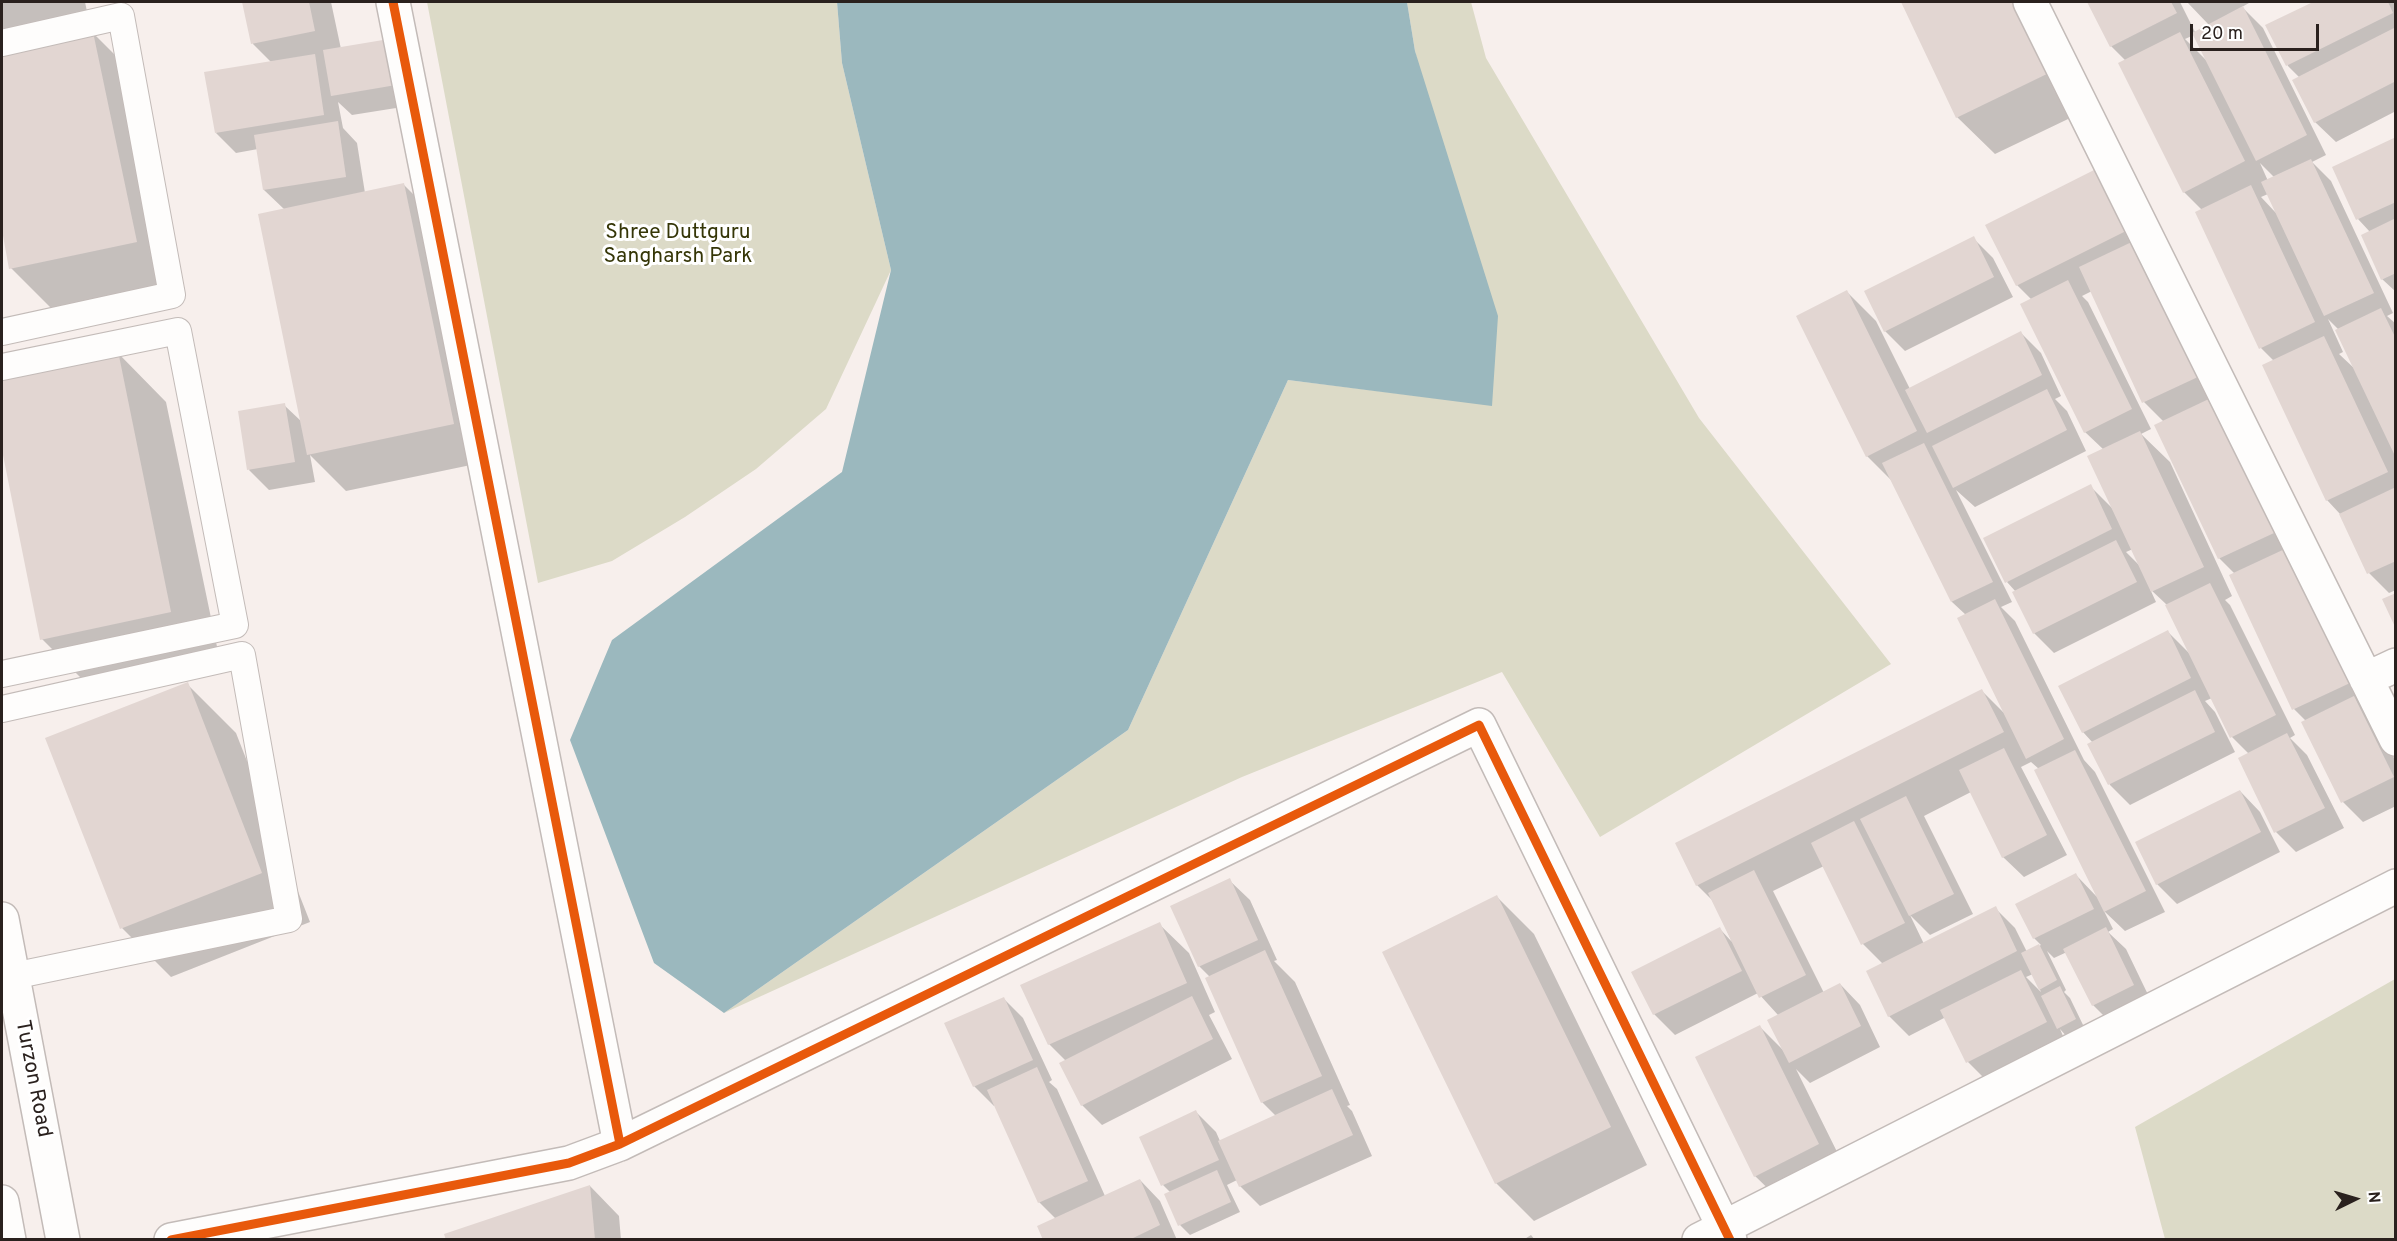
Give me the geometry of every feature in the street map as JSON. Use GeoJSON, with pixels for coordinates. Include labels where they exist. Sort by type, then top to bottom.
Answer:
{"type":"FeatureCollection","features":[{"type":"Feature","properties":{"kind":"street"},"geometry":{"type":"LineString","coordinates":[[393,2],[620,1144]]}},
{"type":"Feature","properties":{"kind":"street"},"geometry":{"type":"LineString","coordinates":[[2030,2],[2396,739]]}},
{"type":"Feature","properties":{"kind":"street"},"geometry":{"type":"LineString","coordinates":[[2366,679],[2396,665]]}},
{"type":"Feature","properties":{"kind":"street"},"geometry":{"type":"LineString","coordinates":[[171,1239],[569,1163],[620,1144],[1479,725],[1718,1235],[2396,886]]}},
{"type":"Feature","properties":{"kind":"street","name":"Turzon Road"},"geometry":{"type":"LineString","coordinates":[[2,919],[63,1239]]}},
{"type":"Feature","properties":{"kind":"street"},"geometry":{"type":"LineString","coordinates":[[2,1202],[9,1239]]}},
{"type":"Feature","properties":{"kind":"lane"},"geometry":{"type":"LineString","coordinates":[[2,26],[111,2]]}},
{"type":"Feature","properties":{"kind":"lane"},"geometry":{"type":"LineString","coordinates":[[2,43],[121,16],[172,295],[2,332]]}},
{"type":"Feature","properties":{"kind":"lane"},"geometry":{"type":"LineString","coordinates":[[2,367],[178,331],[235,625],[2,674]]}},
{"type":"Feature","properties":{"kind":"lane"},"geometry":{"type":"LineString","coordinates":[[2,709],[242,655],[289,919],[13,976]]}},
{"type":"Feature","properties":{"kind":"green space","name":"Shree Duttguru Sangharsh Park"},"geometry":{"type":"Polygon","coordinates":[[[427,2],[837,2],[842,63],[891,270],[826,409],[756,469],[685,517],[612,561],[538,583],[427,2]]]}},
{"type":"Feature","properties":{"kind":"green space"},"geometry":{"type":"Polygon","coordinates":[[[1407,2],[1471,2],[1486,58],[1699,418],[1891,664],[1600,837],[1502,672],[1242,777],[724,1013],[1128,730],[1288,380],[1492,405],[1415,51],[1407,2]]]}},
{"type":"Feature","properties":{"kind":"green space"},"geometry":{"type":"Polygon","coordinates":[[[2395,979],[2395,1239],[2165,1239],[2135,1127],[2395,979]]]}},
{"type":"Feature","properties":{"kind":"water"},"geometry":{"type":"Polygon","coordinates":[[[837,2],[1407,2],[1415,51],[1498,316],[1492,406],[1288,380],[1128,730],[724,1013],[654,963],[570,740],[612,640],[842,472],[891,270],[842,63],[837,2]]]}},
{"type":"Feature","properties":{"kind":"building"},"geometry":{"type":"Polygon","coordinates":[[[242,2],[309,2],[315,31],[251,44],[242,2]]]}},
{"type":"Feature","properties":{"kind":"building"},"geometry":{"type":"Polygon","coordinates":[[[1901,2],[2020,2],[2053,71],[1956,118],[1901,2]]]}},
{"type":"Feature","properties":{"kind":"building"},"geometry":{"type":"Polygon","coordinates":[[[2087,2],[2171,2],[2177,13],[2110,47],[2087,2]]]}},
{"type":"Feature","properties":{"kind":"building"},"geometry":{"type":"Polygon","coordinates":[[[2313,2],[2388,2],[2393,13],[2286,66],[2265,25],[2313,2]]]}},
{"type":"Feature","properties":{"kind":"building"},"geometry":{"type":"Polygon","coordinates":[[[2243,6],[2307,135],[2256,161],[2192,33],[2243,6]]]}},
{"type":"Feature","properties":{"kind":"building"},"geometry":{"type":"Polygon","coordinates":[[[2396,27],[2396,81],[2314,123],[2292,80],[2396,27]]]}},
{"type":"Feature","properties":{"kind":"building"},"geometry":{"type":"Polygon","coordinates":[[[93,32],[137,242],[9,269],[2,230],[2,50],[93,32]]]}},
{"type":"Feature","properties":{"kind":"building"},"geometry":{"type":"Polygon","coordinates":[[[2180,32],[2245,161],[2183,193],[2118,63],[2180,32]]]}},
{"type":"Feature","properties":{"kind":"building"},"geometry":{"type":"Polygon","coordinates":[[[389,39],[396,85],[331,96],[323,50],[389,39]]]}},
{"type":"Feature","properties":{"kind":"building"},"geometry":{"type":"Polygon","coordinates":[[[315,54],[324,115],[215,133],[204,72],[315,54]]]}},
{"type":"Feature","properties":{"kind":"building"},"geometry":{"type":"Polygon","coordinates":[[[338,121],[346,177],[263,190],[254,135],[338,121]]]}},
{"type":"Feature","properties":{"kind":"building"},"geometry":{"type":"Polygon","coordinates":[[[2396,137],[2396,202],[2356,220],[2332,167],[2396,137]]]}},
{"type":"Feature","properties":{"kind":"building"},"geometry":{"type":"Polygon","coordinates":[[[2311,159],[2374,293],[2324,316],[2261,182],[2311,159]]]}},
{"type":"Feature","properties":{"kind":"building"},"geometry":{"type":"Polygon","coordinates":[[[2100,167],[2130,229],[2016,286],[1985,225],[2100,167]]]}},
{"type":"Feature","properties":{"kind":"building"},"geometry":{"type":"Polygon","coordinates":[[[404,183],[454,424],[307,455],[258,214],[404,183]]]}},
{"type":"Feature","properties":{"kind":"building"},"geometry":{"type":"Polygon","coordinates":[[[2251,185],[2315,322],[2259,349],[2195,212],[2251,185]]]}},
{"type":"Feature","properties":{"kind":"building"},"geometry":{"type":"Polygon","coordinates":[[[2396,218],[2396,273],[2381,280],[2361,235],[2396,218]]]}},
{"type":"Feature","properties":{"kind":"building"},"geometry":{"type":"Polygon","coordinates":[[[1974,236],[1994,277],[1884,332],[1864,291],[1974,236]]]}},
{"type":"Feature","properties":{"kind":"building"},"geometry":{"type":"Polygon","coordinates":[[[2136,240],[2200,376],[2142,403],[2079,267],[2136,240]]]}},
{"type":"Feature","properties":{"kind":"building"},"geometry":{"type":"Polygon","coordinates":[[[2068,280],[2132,409],[2084,433],[2020,304],[2068,280]]]}},
{"type":"Feature","properties":{"kind":"building"},"geometry":{"type":"Polygon","coordinates":[[[1847,290],[1917,431],[1866,457],[1796,316],[1847,290]]]}},
{"type":"Feature","properties":{"kind":"building"},"geometry":{"type":"Polygon","coordinates":[[[2381,308],[2396,339],[2396,458],[2335,330],[2381,308]]]}},
{"type":"Feature","properties":{"kind":"building"},"geometry":{"type":"Polygon","coordinates":[[[2021,331],[2042,375],[1927,433],[1905,390],[2021,331]]]}},
{"type":"Feature","properties":{"kind":"building"},"geometry":{"type":"Polygon","coordinates":[[[2324,336],[2388,472],[2326,501],[2262,365],[2324,336]]]}},
{"type":"Feature","properties":{"kind":"building"},"geometry":{"type":"Polygon","coordinates":[[[118,351],[171,612],[40,640],[2,450],[2,375],[118,351]]]}},
{"type":"Feature","properties":{"kind":"building"},"geometry":{"type":"Polygon","coordinates":[[[2047,389],[2067,430],[1953,488],[1932,446],[2047,389]]]}},
{"type":"Feature","properties":{"kind":"building"},"geometry":{"type":"Polygon","coordinates":[[[2211,398],[2274,533],[2218,559],[2154,425],[2211,398]]]}},
{"type":"Feature","properties":{"kind":"building"},"geometry":{"type":"Polygon","coordinates":[[[285,403],[295,462],[247,470],[238,411],[285,403]]]}},
{"type":"Feature","properties":{"kind":"building"},"geometry":{"type":"Polygon","coordinates":[[[2140,431],[2204,567],[2151,592],[2087,456],[2140,431]]]}},
{"type":"Feature","properties":{"kind":"building"},"geometry":{"type":"Polygon","coordinates":[[[1924,443],[1993,582],[1951,602],[1882,463],[1924,443]]]}},
{"type":"Feature","properties":{"kind":"building"},"geometry":{"type":"Polygon","coordinates":[[[2091,484],[2112,529],[2005,583],[1983,538],[2091,484]]]}},
{"type":"Feature","properties":{"kind":"building"},"geometry":{"type":"Polygon","coordinates":[[[2396,487],[2396,561],[2367,574],[2339,514],[2396,487]]]}},
{"type":"Feature","properties":{"kind":"building"},"geometry":{"type":"Polygon","coordinates":[[[2116,540],[2137,582],[2033,634],[2012,592],[2116,540]]]}},
{"type":"Feature","properties":{"kind":"building"},"geometry":{"type":"Polygon","coordinates":[[[2287,548],[2350,683],[2292,710],[2229,575],[2287,548]]]}},
{"type":"Feature","properties":{"kind":"building"},"geometry":{"type":"Polygon","coordinates":[[[2210,583],[2276,715],[2230,738],[2165,605],[2210,583]]]}},
{"type":"Feature","properties":{"kind":"building"},"geometry":{"type":"Polygon","coordinates":[[[2396,593],[2396,629],[2382,599],[2396,593]]]}},
{"type":"Feature","properties":{"kind":"building"},"geometry":{"type":"Polygon","coordinates":[[[1995,599],[2064,739],[2026,759],[1957,618],[1995,599]]]}},
{"type":"Feature","properties":{"kind":"building"},"geometry":{"type":"Polygon","coordinates":[[[2168,630],[2191,678],[2082,733],[2058,686],[2168,630]]]}},
{"type":"Feature","properties":{"kind":"building"},"geometry":{"type":"Polygon","coordinates":[[[188,682],[262,873],[120,929],[45,738],[188,682]]]}},
{"type":"Feature","properties":{"kind":"building"},"geometry":{"type":"Polygon","coordinates":[[[1982,689],[2004,732],[1696,886],[1675,843],[1982,689]]]}},
{"type":"Feature","properties":{"kind":"building"},"geometry":{"type":"Polygon","coordinates":[[[2195,690],[2215,732],[2108,785],[2087,744],[2195,690]]]}},
{"type":"Feature","properties":{"kind":"building"},"geometry":{"type":"Polygon","coordinates":[[[2354,696],[2394,777],[2341,803],[2301,722],[2354,696]]]}},
{"type":"Feature","properties":{"kind":"building"},"geometry":{"type":"Polygon","coordinates":[[[2287,733],[2325,808],[2274,833],[2238,758],[2287,733]]]}},
{"type":"Feature","properties":{"kind":"building"},"geometry":{"type":"Polygon","coordinates":[[[2004,748],[2047,835],[2002,858],[1959,770],[2004,748]]]}},
{"type":"Feature","properties":{"kind":"building"},"geometry":{"type":"Polygon","coordinates":[[[2075,750],[2146,891],[2104,912],[2034,770],[2075,750]]]}},
{"type":"Feature","properties":{"kind":"building"},"geometry":{"type":"Polygon","coordinates":[[[2240,790],[2261,832],[2156,885],[2135,842],[2240,790]]]}},
{"type":"Feature","properties":{"kind":"building"},"geometry":{"type":"Polygon","coordinates":[[[1906,796],[1954,894],[1909,916],[1860,819],[1906,796]]]}},
{"type":"Feature","properties":{"kind":"building"},"geometry":{"type":"Polygon","coordinates":[[[1854,821],[1905,923],[1861,945],[1811,843],[1854,821]]]}},
{"type":"Feature","properties":{"kind":"building"},"geometry":{"type":"Polygon","coordinates":[[[1754,870],[1806,975],[1759,998],[1708,893],[1754,870]]]}},
{"type":"Feature","properties":{"kind":"building"},"geometry":{"type":"Polygon","coordinates":[[[2076,873],[2094,909],[2033,939],[2015,904],[2076,873]]]}},
{"type":"Feature","properties":{"kind":"building"},"geometry":{"type":"Polygon","coordinates":[[[1230,878],[1258,940],[1198,967],[1170,906],[1230,878]]]}},
{"type":"Feature","properties":{"kind":"building"},"geometry":{"type":"Polygon","coordinates":[[[1497,895],[1611,1127],[1495,1184],[1382,952],[1497,895]]]}},
{"type":"Feature","properties":{"kind":"building"},"geometry":{"type":"Polygon","coordinates":[[[1996,906],[2017,951],[1888,1017],[1866,971],[1996,906]]]}},
{"type":"Feature","properties":{"kind":"building"},"geometry":{"type":"Polygon","coordinates":[[[1160,922],[1187,983],[1048,1045],[1020,985],[1160,922]]]}},
{"type":"Feature","properties":{"kind":"building"},"geometry":{"type":"Polygon","coordinates":[[[1720,927],[1742,971],[1653,1015],[1631,972],[1720,927]]]}},
{"type":"Feature","properties":{"kind":"building"},"geometry":{"type":"Polygon","coordinates":[[[2106,927],[2134,985],[2092,1006],[2063,949],[2106,927]]]}},
{"type":"Feature","properties":{"kind":"building"},"geometry":{"type":"Polygon","coordinates":[[[2039,944],[2057,980],[2039,990],[2021,953],[2039,944]]]}},
{"type":"Feature","properties":{"kind":"building"},"geometry":{"type":"Polygon","coordinates":[[[1265,950],[1322,1076],[1261,1103],[1205,978],[1265,950]]]}},
{"type":"Feature","properties":{"kind":"building"},"geometry":{"type":"Polygon","coordinates":[[[2021,970],[2047,1022],[1966,1063],[1940,1010],[2021,970]]]}},
{"type":"Feature","properties":{"kind":"building"},"geometry":{"type":"Polygon","coordinates":[[[1840,983],[1861,1026],[1789,1063],[1767,1020],[1840,983]]]}},
{"type":"Feature","properties":{"kind":"building"},"geometry":{"type":"Polygon","coordinates":[[[2060,986],[2076,1019],[2057,1029],[2041,996],[2060,986]]]}},
{"type":"Feature","properties":{"kind":"building"},"geometry":{"type":"Polygon","coordinates":[[[1192,996],[1213,1039],[1081,1106],[1059,1063],[1192,996]]]}},
{"type":"Feature","properties":{"kind":"building"},"geometry":{"type":"Polygon","coordinates":[[[1004,997],[1033,1060],[973,1087],[944,1023],[1004,997]]]}},
{"type":"Feature","properties":{"kind":"building"},"geometry":{"type":"Polygon","coordinates":[[[1760,1025],[1819,1144],[1754,1177],[1695,1057],[1760,1025]]]}},
{"type":"Feature","properties":{"kind":"building"},"geometry":{"type":"Polygon","coordinates":[[[1037,1067],[1088,1181],[1038,1203],[987,1090],[1037,1067]]]}},
{"type":"Feature","properties":{"kind":"building"},"geometry":{"type":"Polygon","coordinates":[[[1332,1089],[1353,1135],[1239,1187],[1218,1141],[1332,1089]]]}},
{"type":"Feature","properties":{"kind":"building"},"geometry":{"type":"Polygon","coordinates":[[[1196,1110],[1219,1160],[1161,1186],[1139,1137],[1196,1110]]]}},
{"type":"Feature","properties":{"kind":"building"},"geometry":{"type":"Polygon","coordinates":[[[1217,1170],[1231,1202],[1178,1226],[1164,1194],[1217,1170]]]}},
{"type":"Feature","properties":{"kind":"building"},"geometry":{"type":"Polygon","coordinates":[[[1140,1179],[1160,1225],[1129,1240],[1043,1240],[1037,1226],[1140,1179]]]}},
{"type":"Feature","properties":{"kind":"building"},"geometry":{"type":"Polygon","coordinates":[[[590,1185],[595,1240],[446,1240],[444,1234],[590,1185]]]}},
{"type":"Feature","properties":{"kind":"cycle path"},"geometry":{"type":"LineString","coordinates":[[171,1240],[569,1163],[620,1144],[393,2]]}},
{"type":"Feature","properties":{"kind":"cycle path"},"geometry":{"type":"LineString","coordinates":[[620,1144],[1479,725],[1730,1240]]}}]}
